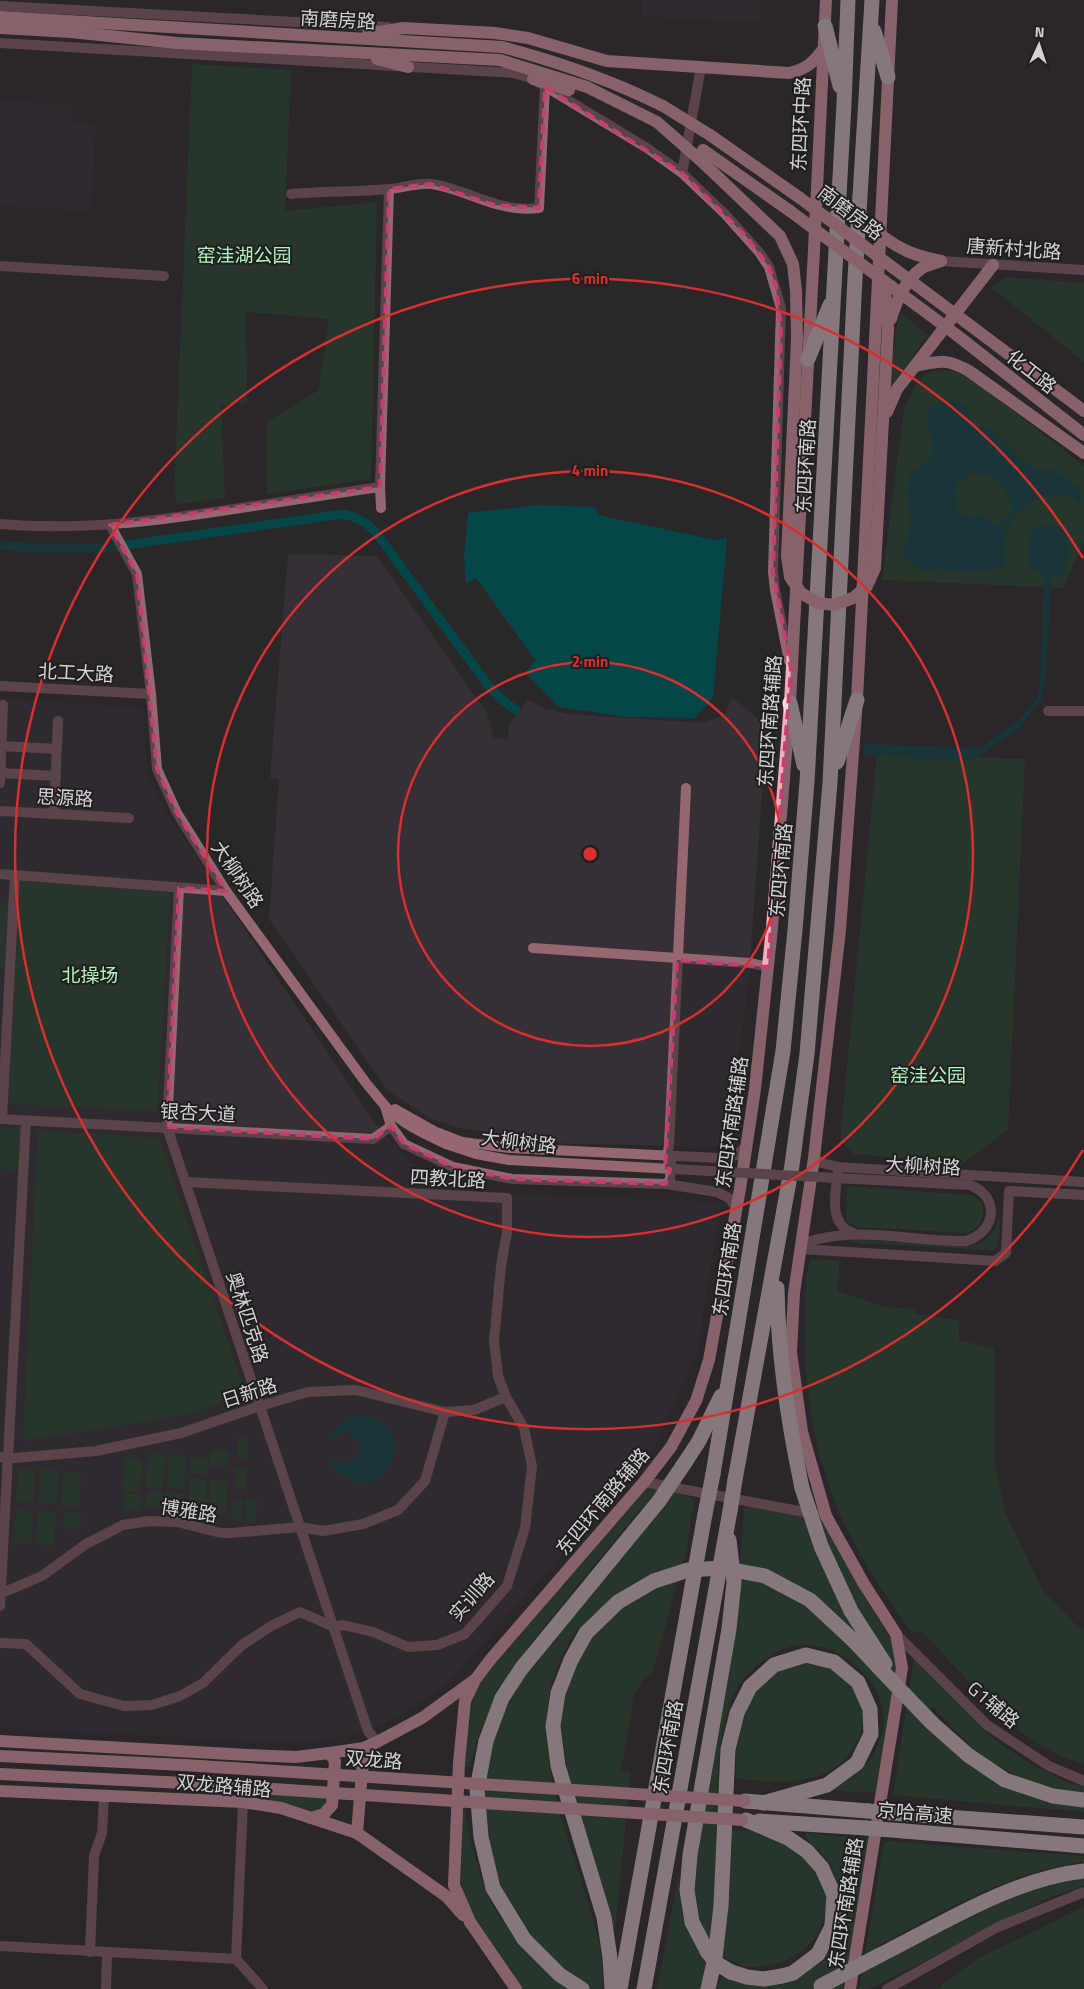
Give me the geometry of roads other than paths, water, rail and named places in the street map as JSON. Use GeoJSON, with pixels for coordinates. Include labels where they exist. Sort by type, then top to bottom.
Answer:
{"type":"FeatureCollection","features":[{"type":"Feature","properties":{"kind":"highway"},"geometry":{"type":"LineString","coordinates":[[844,104],[848,0]]}},
{"type":"Feature","properties":{"kind":"highway"},"geometry":{"type":"LineString","coordinates":[[744,1820],[788,1838],[807,1851],[822,1868],[834,1895],[832,1926],[818,1954],[793,1973],[764,1979],[747,1977],[731,1972],[716,1963],[707,1951],[692,1922],[687,1890],[690,1855],[729,1629],[734,1582],[729,1517],[792,1165],[807,1054],[830,783],[855,278],[872,0]]}},
{"type":"Feature","properties":{"kind":"highway"},"geometry":{"type":"LineString","coordinates":[[871,22],[888,77]]}},
{"type":"Feature","properties":{"kind":"highway"},"geometry":{"type":"LineString","coordinates":[[825,26],[844,104]]}},
{"type":"Feature","properties":{"kind":"highway","name":"东四环南路"},"geometry":{"type":"LineString","coordinates":[[620,1989],[713,1474],[783,1051],[808,782],[844,104]]}},
{"type":"Feature","properties":{"kind":"highway"},"geometry":{"type":"LineString","coordinates":[[808,359],[834,295]]}},
{"type":"Feature","properties":{"kind":"highway"},"geometry":{"type":"LineString","coordinates":[[830,783],[857,700]]}},
{"type":"Feature","properties":{"kind":"highway"},"geometry":{"type":"LineString","coordinates":[[790,703],[808,782]]}},
{"type":"Feature","properties":{"kind":"highway"},"geometry":{"type":"LineString","coordinates":[[776,1257],[778,1323],[783,1380],[791,1435],[802,1488],[821,1546],[851,1611],[904,1694]]}},
{"type":"Feature","properties":{"kind":"highway"},"geometry":{"type":"LineString","coordinates":[[582,1989],[560,1975],[524,1939],[493,1888],[481,1837],[477,1789],[486,1741],[502,1698],[521,1669],[659,1501],[699,1441],[728,1383]]}},
{"type":"Feature","properties":{"kind":"highway","name":"东四环南路"},"geometry":{"type":"LineString","coordinates":[[644,1989],[729,1517]]}},
{"type":"Feature","properties":{"kind":"highway"},"geometry":{"type":"LineString","coordinates":[[612,1989],[604,1918],[558,1766],[553,1726],[558,1693],[571,1660],[586,1633],[618,1602],[654,1581],[688,1570],[722,1568],[765,1576],[810,1600],[854,1641],[933,1724],[968,1755],[1005,1780],[1053,1796],[1084,1800]]}},
{"type":"Feature","properties":{"kind":"highway"},"geometry":{"type":"LineString","coordinates":[[708,1989],[715,1958],[721,1906],[728,1749],[738,1713],[750,1686],[774,1665],[806,1655],[834,1662],[858,1682],[870,1709],[871,1734],[857,1763],[827,1785],[763,1803]]}},
{"type":"Feature","properties":{"kind":"highway","name":"京哈高速"},"geometry":{"type":"LineString","coordinates":[[745,1802],[1084,1827]]}},
{"type":"Feature","properties":{"kind":"highway","name":"京哈高速"},"geometry":{"type":"LineString","coordinates":[[744,1820],[1084,1846]]}},
{"type":"Feature","properties":{"kind":"highway"},"geometry":{"type":"LineString","coordinates":[[817,1988],[1023,1884],[1060,1873],[1084,1871]]}},
{"type":"Feature","properties":{"kind":"main road","name":"东四环中路"},"geometry":{"type":"LineString","coordinates":[[814,250],[826,0]]}},
{"type":"Feature","properties":{"kind":"main road"},"geometry":{"type":"LineString","coordinates":[[701,154],[780,236],[793,264],[796,291],[797,339],[787,556],[790,576],[801,593],[818,603],[834,605],[853,598],[867,586],[875,568],[888,329],[881,235],[892,0]]}},
{"type":"Feature","properties":{"kind":"main road","name":"南磨房路"},"geometry":{"type":"LineString","coordinates":[[0,16],[502,47],[554,60],[598,76],[663,106],[710,134],[800,198],[967,323]]}},
{"type":"Feature","properties":{"kind":"main road","name":"南磨房路"},"geometry":{"type":"LineString","coordinates":[[0,28],[71,32],[177,43],[500,60],[587,87],[657,122],[701,154],[790,211],[958,336]]}},
{"type":"Feature","properties":{"kind":"main road"},"geometry":{"type":"LineString","coordinates":[[348,38],[403,28],[495,32],[528,38],[607,61],[789,72],[802,70],[813,63],[824,48]]}},
{"type":"Feature","properties":{"kind":"main road"},"geometry":{"type":"LineString","coordinates":[[528,38],[554,60]]}},
{"type":"Feature","properties":{"kind":"main road"},"geometry":{"type":"LineString","coordinates":[[348,52],[408,67]]}},
{"type":"Feature","properties":{"kind":"main road"},"geometry":{"type":"LineString","coordinates":[[533,80],[636,110]]}},
{"type":"Feature","properties":{"kind":"main road"},"geometry":{"type":"LineString","coordinates":[[881,235],[899,249],[918,256],[941,261]]}},
{"type":"Feature","properties":{"kind":"main road","name":"东四环南路辅路"},"geometry":{"type":"LineString","coordinates":[[850,1989],[902,1668],[896,1634],[864,1584],[826,1516],[802,1432],[791,1352],[794,1293],[814,1158],[840,930],[857,700],[881,235]]}},
{"type":"Feature","properties":{"kind":"main road"},"geometry":{"type":"LineString","coordinates":[[797,339],[804,282],[814,250]]}},
{"type":"Feature","properties":{"kind":"main road","name":"东四环南路辅路"},"geometry":{"type":"LineString","coordinates":[[516,1989],[470,1922],[454,1885],[454,1850],[465,1701],[475,1680],[490,1660],[644,1482],[671,1447],[696,1401],[709,1360],[737,1209],[761,1050],[790,703],[814,250]]}},
{"type":"Feature","properties":{"kind":"main road"},"geometry":{"type":"LineString","coordinates":[[888,329],[896,302],[906,285],[922,268],[941,261]]}},
{"type":"Feature","properties":{"kind":"main road"},"geometry":{"type":"LineString","coordinates":[[883,421],[897,389],[993,265]]}},
{"type":"Feature","properties":{"kind":"main road","name":"化工路"},"geometry":{"type":"LineString","coordinates":[[967,323],[1084,411]]}},
{"type":"Feature","properties":{"kind":"main road","name":"化工路"},"geometry":{"type":"LineString","coordinates":[[958,336],[1084,435]]}},
{"type":"Feature","properties":{"kind":"main road"},"geometry":{"type":"LineString","coordinates":[[914,366],[938,361],[953,362],[969,371],[1084,453]]}},
{"type":"Feature","properties":{"kind":"main road","name":"双龙路辅路"},"geometry":{"type":"LineString","coordinates":[[0,1741],[296,1757],[329,1753],[364,1748],[377,1742],[422,1718],[475,1680]]}},
{"type":"Feature","properties":{"kind":"main road"},"geometry":{"type":"LineString","coordinates":[[357,1833],[364,1748]]}},
{"type":"Feature","properties":{"kind":"main road"},"geometry":{"type":"LineString","coordinates":[[311,1818],[324,1814],[332,1805],[335,1761],[329,1753]]}},
{"type":"Feature","properties":{"kind":"main road","name":"双龙路"},"geometry":{"type":"LineString","coordinates":[[0,1756],[184,1765],[745,1802]]}},
{"type":"Feature","properties":{"kind":"main road","name":"双龙路"},"geometry":{"type":"LineString","coordinates":[[0,1774],[744,1820]]}},
{"type":"Feature","properties":{"kind":"main road","name":"双龙路辅路"},"geometry":{"type":"LineString","coordinates":[[0,1790],[243,1802],[281,1808],[357,1833],[446,1896],[470,1922]]}},
{"type":"Feature","properties":{"kind":"street"},"geometry":{"type":"LineString","coordinates":[[0,6],[403,28]]}},
{"type":"Feature","properties":{"kind":"street"},"geometry":{"type":"LineString","coordinates":[[34,8],[86,21]]}},
{"type":"Feature","properties":{"kind":"street"},"geometry":{"type":"LineString","coordinates":[[30,43],[71,32]]}},
{"type":"Feature","properties":{"kind":"street"},"geometry":{"type":"LineString","coordinates":[[0,43],[30,43],[514,73],[545,87],[647,148],[682,173],[725,214],[759,252],[769,267],[779,301],[781,328],[773,572],[791,669]]}},
{"type":"Feature","properties":{"kind":"street"},"geometry":{"type":"LineString","coordinates":[[682,173],[701,67]]}},
{"type":"Feature","properties":{"kind":"street"},"geometry":{"type":"LineString","coordinates":[[291,194],[389,189],[430,184],[494,205],[526,210],[539,208],[545,87]]}},
{"type":"Feature","properties":{"kind":"street"},"geometry":{"type":"LineString","coordinates":[[381,508],[380,487],[389,189]]}},
{"type":"Feature","properties":{"kind":"street","name":"唐新村北路"},"geometry":{"type":"LineString","coordinates":[[941,261],[1084,270]]}},
{"type":"Feature","properties":{"kind":"street"},"geometry":{"type":"LineString","coordinates":[[0,266],[164,276]]}},
{"type":"Feature","properties":{"kind":"street"},"geometry":{"type":"LineString","coordinates":[[0,524],[40,528],[110,525],[172,518],[380,487]]}},
{"type":"Feature","properties":{"kind":"street","name":"大柳树路"},"geometry":{"type":"LineString","coordinates":[[110,525],[137,574],[151,694],[156,769],[177,813],[226,891],[366,1083],[385,1105],[422,1133],[446,1144],[476,1154],[509,1160],[970,1185],[978,1188],[989,1200],[991,1215],[989,1222],[979,1235],[972,1239],[959,1241],[853,1233]]}},
{"type":"Feature","properties":{"kind":"street","name":"北工大路"},"geometry":{"type":"LineString","coordinates":[[0,686],[151,694]]}},
{"type":"Feature","properties":{"kind":"street"},"geometry":{"type":"LineString","coordinates":[[0,783],[3,706]]}},
{"type":"Feature","properties":{"kind":"street"},"geometry":{"type":"LineString","coordinates":[[1048,711],[1084,711]]}},
{"type":"Feature","properties":{"kind":"street"},"geometry":{"type":"LineString","coordinates":[[54,814],[58,721]]}},
{"type":"Feature","properties":{"kind":"street"},"geometry":{"type":"LineString","coordinates":[[1,746],[57,749]]}},
{"type":"Feature","properties":{"kind":"street"},"geometry":{"type":"LineString","coordinates":[[0,773],[56,776]]}},
{"type":"Feature","properties":{"kind":"street"},"geometry":{"type":"LineString","coordinates":[[667,1157],[686,788]]}},
{"type":"Feature","properties":{"kind":"street","name":"思源路"},"geometry":{"type":"LineString","coordinates":[[0,811],[129,818]]}},
{"type":"Feature","properties":{"kind":"street"},"geometry":{"type":"LineString","coordinates":[[0,874],[226,891]]}},
{"type":"Feature","properties":{"kind":"street"},"geometry":{"type":"LineString","coordinates":[[1,1119],[4,990],[16,876]]}},
{"type":"Feature","properties":{"kind":"street","name":"奥林匹克路"},"geometry":{"type":"LineString","coordinates":[[179,888],[167,1127],[368,1731],[377,1742]]}},
{"type":"Feature","properties":{"kind":"street"},"geometry":{"type":"LineString","coordinates":[[533,948],[677,960],[750,963],[768,967]]}},
{"type":"Feature","properties":{"kind":"street"},"geometry":{"type":"LineString","coordinates":[[385,1105],[391,1126],[404,1144],[453,1167],[512,1179],[666,1184],[717,1192],[729,1198],[737,1209]]}},
{"type":"Feature","properties":{"kind":"street"},"geometry":{"type":"LineString","coordinates":[[385,1105],[409,1116],[436,1132],[462,1142],[510,1148],[719,1158],[737,1155],[747,1145]]}},
{"type":"Feature","properties":{"kind":"street","name":"银杏大道"},"geometry":{"type":"LineString","coordinates":[[1,1119],[373,1139],[391,1126]]}},
{"type":"Feature","properties":{"kind":"street"},"geometry":{"type":"LineString","coordinates":[[0,1606],[4,1458],[26,1121]]}},
{"type":"Feature","properties":{"kind":"street"},"geometry":{"type":"LineString","coordinates":[[666,1184],[670,1180],[671,1161],[667,1157]]}},
{"type":"Feature","properties":{"kind":"street","name":"大柳树路"},"geometry":{"type":"LineString","coordinates":[[814,1158],[822,1163],[838,1167],[1084,1182]]}},
{"type":"Feature","properties":{"kind":"street"},"geometry":{"type":"LineString","coordinates":[[838,1167],[835,1207],[837,1217],[844,1230],[853,1233]]}},
{"type":"Feature","properties":{"kind":"street"},"geometry":{"type":"LineString","coordinates":[[801,1247],[996,1261],[1006,1253],[1009,1178]]}},
{"type":"Feature","properties":{"kind":"street","name":"四教北路"},"geometry":{"type":"LineString","coordinates":[[185,1182],[507,1198],[507,1232],[501,1266],[494,1340],[498,1376],[506,1397]]}},
{"type":"Feature","properties":{"kind":"street"},"geometry":{"type":"LineString","coordinates":[[1009,1191],[1084,1195]]}},
{"type":"Feature","properties":{"kind":"street"},"geometry":{"type":"LineString","coordinates":[[801,1247],[818,1238],[853,1233]]}},
{"type":"Feature","properties":{"kind":"street","name":"日新路"},"geometry":{"type":"LineString","coordinates":[[4,1458],[96,1451],[181,1433],[308,1392],[356,1390],[445,1412],[474,1410],[506,1397]]}},
{"type":"Feature","properties":{"kind":"street","name":"实训路"},"geometry":{"type":"LineString","coordinates":[[334,1627],[344,1625],[373,1632],[408,1647],[437,1645],[465,1634],[507,1586],[526,1528],[532,1466],[524,1428],[506,1397]]}},
{"type":"Feature","properties":{"kind":"street","name":"博雅路"},"geometry":{"type":"LineString","coordinates":[[0,1594],[42,1576],[99,1536],[133,1523],[177,1522],[226,1533],[301,1528],[324,1531],[363,1524],[398,1510],[425,1481],[445,1412]]}},
{"type":"Feature","properties":{"kind":"street"},"geometry":{"type":"LineString","coordinates":[[644,1482],[826,1516]]}},
{"type":"Feature","properties":{"kind":"street"},"geometry":{"type":"LineString","coordinates":[[0,1643],[26,1644],[80,1694],[124,1706],[152,1705],[180,1696],[203,1683],[242,1645],[273,1625],[300,1612],[334,1627]]}},
{"type":"Feature","properties":{"kind":"street","name":"G1辅路"},"geometry":{"type":"LineString","coordinates":[[896,1634],[986,1724],[1049,1766],[1084,1781]]}},
{"type":"Feature","properties":{"kind":"street"},"geometry":{"type":"LineString","coordinates":[[90,1952],[94,1856],[102,1833],[104,1796]]}},
{"type":"Feature","properties":{"kind":"street"},"geometry":{"type":"LineString","coordinates":[[236,1959],[243,1802]]}},
{"type":"Feature","properties":{"kind":"street"},"geometry":{"type":"LineString","coordinates":[[887,1989],[998,1927],[1084,1892]]}},
{"type":"Feature","properties":{"kind":"street"},"geometry":{"type":"LineString","coordinates":[[0,1946],[236,1959],[264,1989]]}},
{"type":"Feature","properties":{"kind":"street"},"geometry":{"type":"LineString","coordinates":[[106,1989],[107,1953]]}},
{"type":"Feature","properties":{"kind":"water"},"geometry":{"type":"Polygon","coordinates":[[[951,401],[964,404],[970,410],[967,413],[970,422],[978,427],[988,427],[1008,444],[1021,459],[1041,471],[1048,467],[1080,488],[1081,506],[1074,498],[1054,496],[1043,497],[1020,511],[1009,525],[1006,533],[1004,568],[978,572],[960,572],[943,569],[921,570],[910,563],[900,552],[906,547],[910,520],[908,482],[913,472],[931,455],[932,440],[926,417],[927,412],[936,404],[951,401]],[[970,473],[956,484],[958,515],[969,514],[974,517],[982,514],[997,526],[1005,519],[1013,508],[1005,491],[993,477],[970,473]]]}},
{"type":"Feature","properties":{"kind":"water"},"geometry":{"type":"Polygon","coordinates":[[[538,505],[595,507],[598,515],[715,540],[727,538],[713,698],[695,718],[626,717],[559,707],[526,674],[535,660],[476,578],[466,584],[464,557],[468,513],[538,505]]]}},
{"type":"Feature","properties":{"kind":"water"},"geometry":{"type":"Polygon","coordinates":[[[1040,524],[1067,528],[1069,541],[1067,564],[1061,577],[1051,577],[1047,665],[1042,699],[1018,729],[984,753],[967,762],[863,755],[865,744],[980,748],[1020,719],[1036,700],[1040,687],[1044,575],[1030,566],[1028,542],[1032,532],[1040,524]]]}},
{"type":"Feature","properties":{"kind":"water"},"geometry":{"type":"Polygon","coordinates":[[[360,1415],[379,1420],[390,1431],[394,1444],[392,1458],[386,1471],[375,1480],[360,1482],[339,1474],[334,1468],[331,1459],[341,1463],[355,1459],[358,1454],[358,1441],[345,1432],[334,1436],[330,1441],[334,1431],[340,1424],[349,1418],[360,1415]]]}},
{"type":"Feature","properties":{"kind":"waterway"},"geometry":{"type":"LineString","coordinates":[[0,545],[30,548],[105,548],[343,514],[352,516],[374,530],[491,689],[516,710]]}},
{"type":"Feature","properties":{"kind":"park label","name":"窑洼湖公园"},"geometry":{"type":"Point","coordinates":[244,254]}},
{"type":"Feature","properties":{"kind":"park label","name":"北操场"},"geometry":{"type":"Point","coordinates":[90,974]}},
{"type":"Feature","properties":{"kind":"park label","name":"窑洼公园"},"geometry":{"type":"Point","coordinates":[928,1074]}}]}
